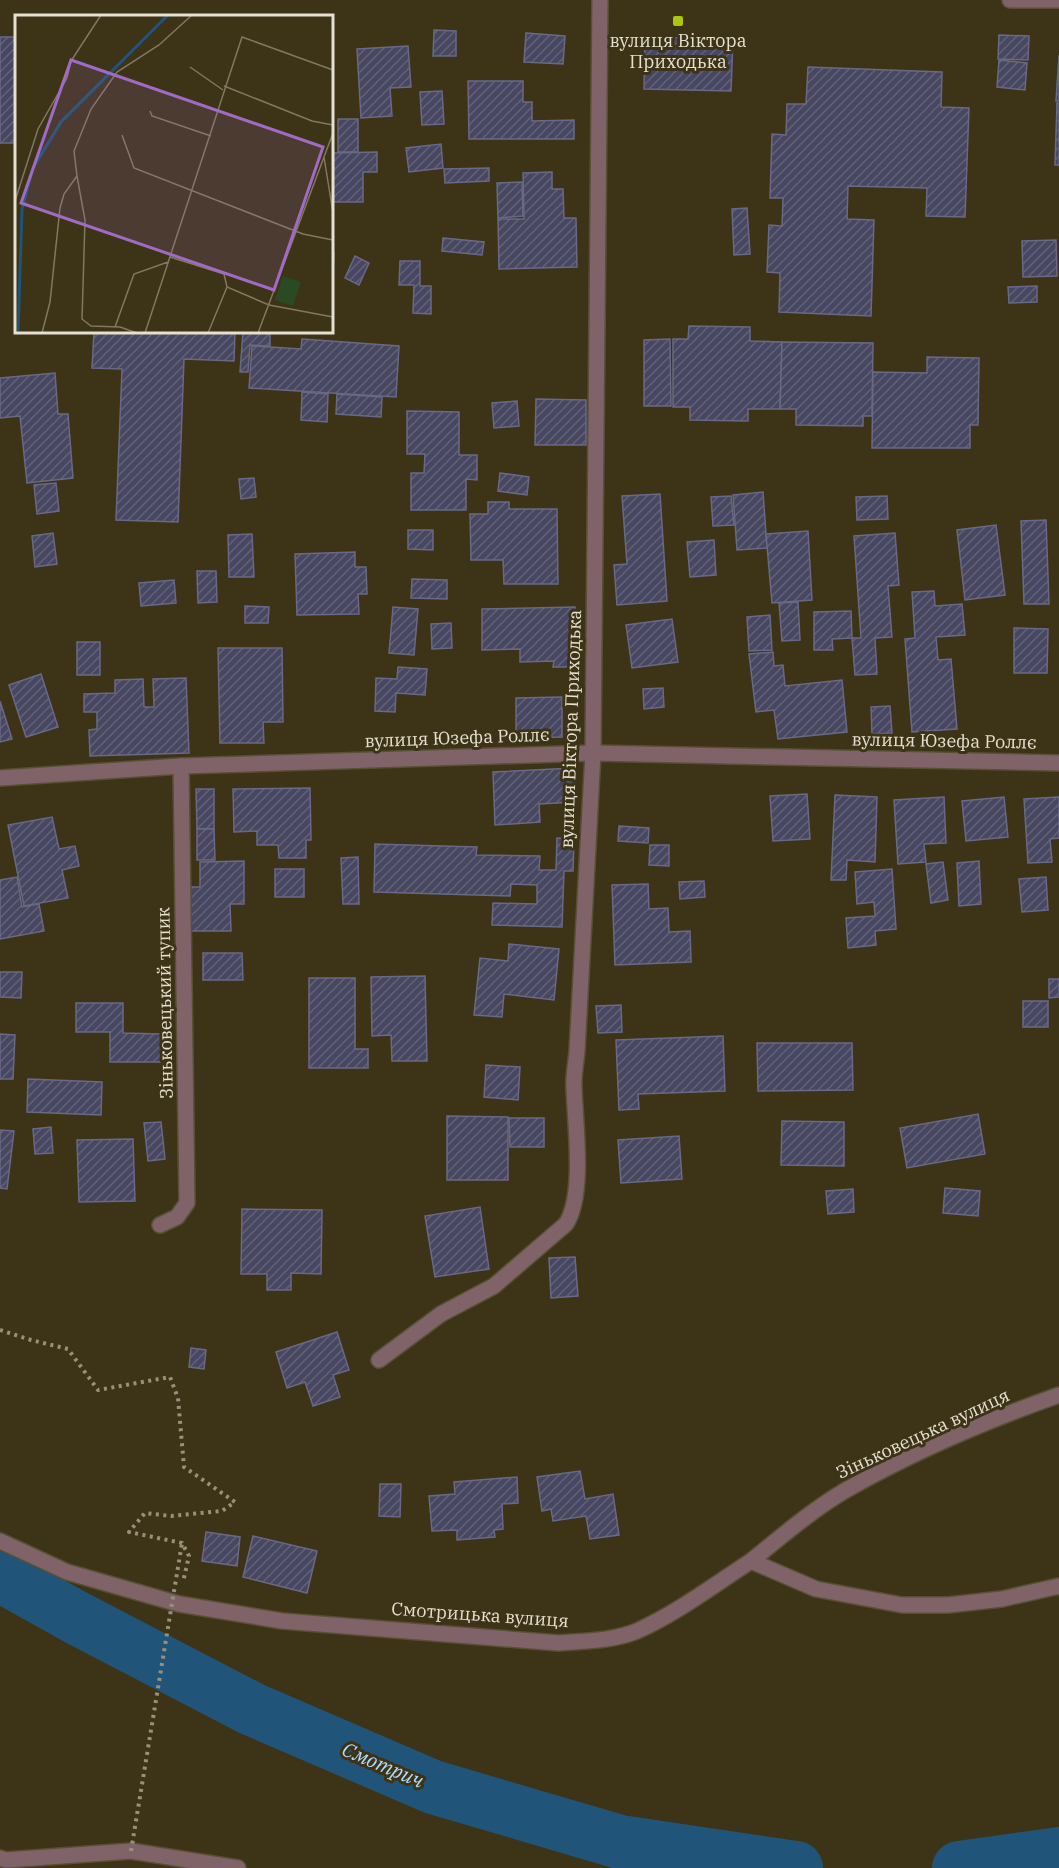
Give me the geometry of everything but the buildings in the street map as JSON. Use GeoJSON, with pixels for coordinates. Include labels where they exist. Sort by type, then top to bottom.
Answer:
{"type":"FeatureCollection","features":[{"type":"Feature","properties":{"kind":"street","name":"вулиця Віктора Приходька"},"geometry":{"type":"LineString","coordinates":[[379,1360],[441,1314],[494,1286],[566,1224],[572,1214],[578,1145],[573,1085],[577,1051],[593,753],[600,0]]}},
{"type":"Feature","properties":{"kind":"street"},"geometry":{"type":"LineString","coordinates":[[1010,0],[1059,0]]}},
{"type":"Feature","properties":{"kind":"street","name":"вулиця Юзефа Роллє"},"geometry":{"type":"LineString","coordinates":[[0,778],[181,766],[593,753],[1059,763]]}},
{"type":"Feature","properties":{"kind":"street","name":"Зіньковецький тупик"},"geometry":{"type":"LineString","coordinates":[[160,1225],[177,1217],[187,1203],[181,766]]}},
{"type":"Feature","properties":{"kind":"street","name":"Зіньковецька вулиця"},"geometry":{"type":"LineString","coordinates":[[751,1561],[806,1517],[846,1490],[930,1448],[1059,1395]]}},
{"type":"Feature","properties":{"kind":"street","name":"Смотрицька вулиця"},"geometry":{"type":"LineString","coordinates":[[0,1541],[67,1572],[186,1605],[282,1621],[559,1643],[599,1640],[635,1632],[668,1614],[751,1561]]}},
{"type":"Feature","properties":{"kind":"street"},"geometry":{"type":"LineString","coordinates":[[751,1561],[816,1589],[902,1605],[948,1605],[1002,1599],[1059,1586]]}},
{"type":"Feature","properties":{"kind":"street"},"geometry":{"type":"LineString","coordinates":[[0,1858],[6,1860],[131,1851],[238,1868]]}},
{"type":"Feature","properties":{"kind":"path"},"geometry":{"type":"LineString","coordinates":[[0,1330],[68,1348],[98,1390],[170,1377],[178,1398],[184,1467],[235,1502],[222,1511],[171,1516],[145,1513],[129,1532],[182,1543],[189,1556],[186,1605]]}},
{"type":"Feature","properties":{"kind":"path"},"geometry":{"type":"LineString","coordinates":[[131,1851],[182,1543]]}},
{"type":"Feature","properties":{"kind":"waterway","name":"Смотрич"},"geometry":{"type":"LineString","coordinates":[[0,1575],[77,1618],[252,1709],[433,1787],[620,1842],[796,1868]]}},
{"type":"Feature","properties":{"kind":"waterway","name":"Смотрич"},"geometry":{"type":"LineString","coordinates":[[959,1868],[1059,1854]]}},
{"type":"Feature","properties":{"kind":"place","name":"вулиця Віктора Приходька"},"geometry":{"type":"Point","coordinates":[678,21]}}]}
